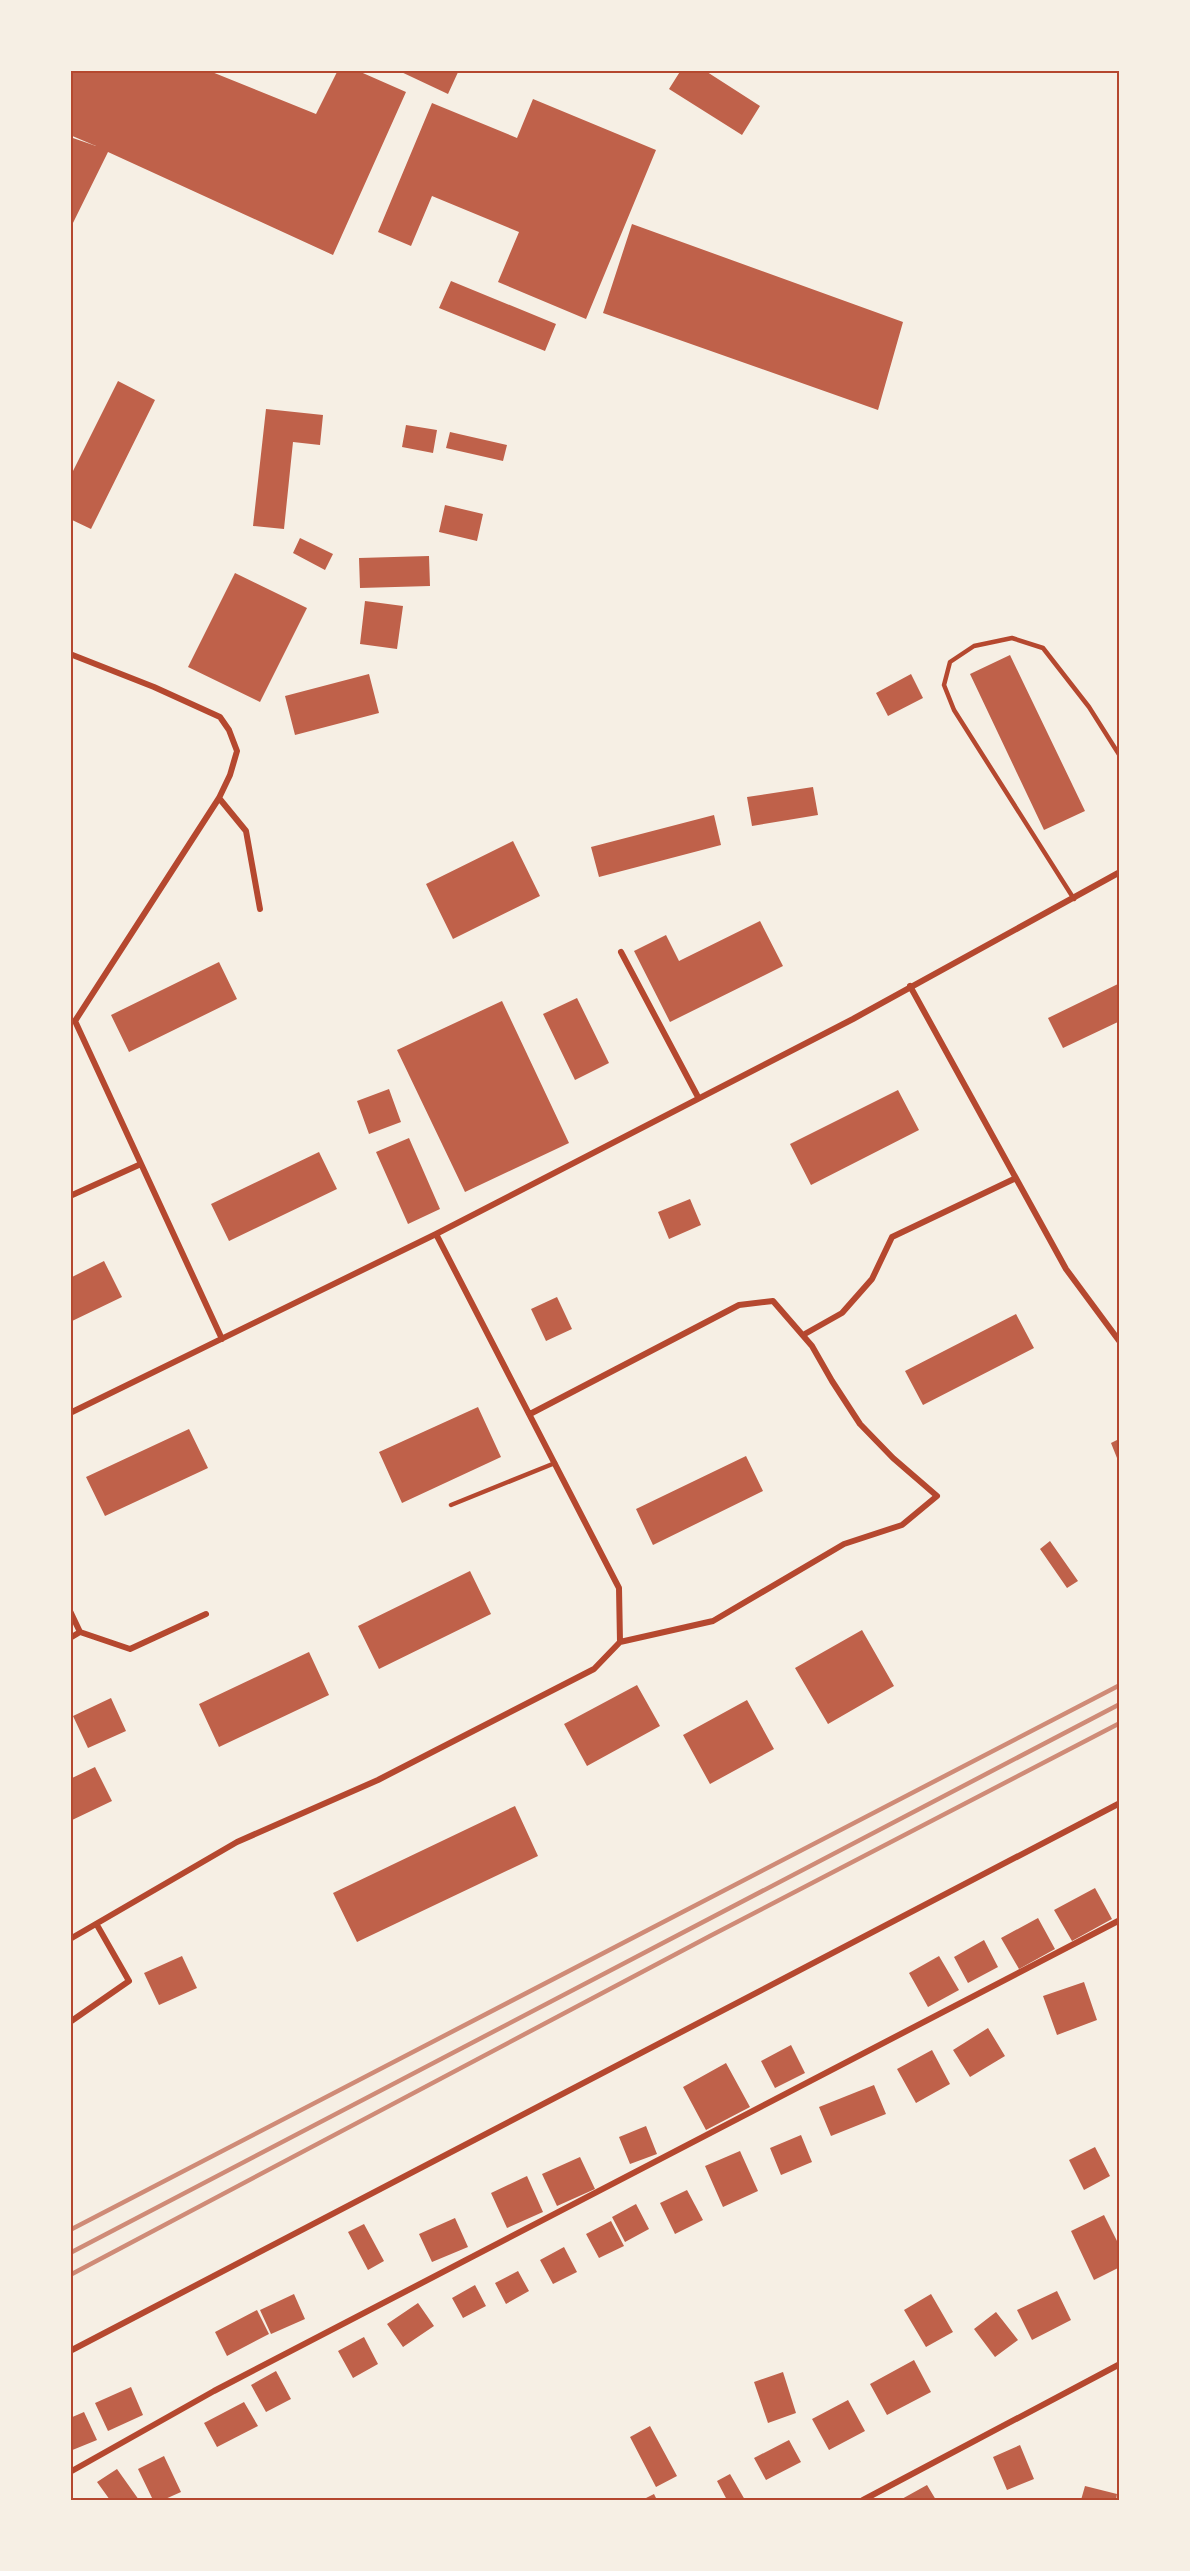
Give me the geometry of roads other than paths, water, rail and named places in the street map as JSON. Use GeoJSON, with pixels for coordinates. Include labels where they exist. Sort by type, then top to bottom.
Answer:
{"type":"FeatureCollection","features":[{"type":"Feature","properties":{"kind":"street"},"geometry":{"type":"LineString","coordinates":[[70,654],[154,687],[220,717],[229,730],[237,752],[230,775],[219,798],[73,1022],[222,1339]]}},
{"type":"Feature","properties":{"kind":"street"},"geometry":{"type":"LineString","coordinates":[[219,798],[246,831],[260,909]]}},
{"type":"Feature","properties":{"kind":"street"},"geometry":{"type":"LineString","coordinates":[[70,1413],[436,1234],[853,1019],[910,986],[1074,899],[1119,872]]}},
{"type":"Feature","properties":{"kind":"street"},"geometry":{"type":"LineString","coordinates":[[621,952],[698,1097]]}},
{"type":"Feature","properties":{"kind":"street"},"geometry":{"type":"LineString","coordinates":[[910,986],[1066,1269],[1119,1342]]}},
{"type":"Feature","properties":{"kind":"street"},"geometry":{"type":"LineString","coordinates":[[70,1196],[141,1164]]}},
{"type":"Feature","properties":{"kind":"street"},"geometry":{"type":"LineString","coordinates":[[803,1335],[842,1313],[872,1279],[892,1237],[1016,1178]]}},
{"type":"Feature","properties":{"kind":"street"},"geometry":{"type":"LineString","coordinates":[[436,1234],[619,1588],[620,1642]]}},
{"type":"Feature","properties":{"kind":"street"},"geometry":{"type":"LineString","coordinates":[[70,1939],[237,1842],[378,1780],[594,1669],[620,1642],[713,1621],[844,1544],[902,1525],[937,1496],[893,1458],[860,1424],[812,1346],[773,1300],[739,1305],[530,1414]]}},
{"type":"Feature","properties":{"kind":"street"},"geometry":{"type":"LineString","coordinates":[[70,1611],[80,1632],[130,1649],[206,1614]]}},
{"type":"Feature","properties":{"kind":"street"},"geometry":{"type":"LineString","coordinates":[[70,1638],[80,1632]]}},
{"type":"Feature","properties":{"kind":"street"},"geometry":{"type":"LineString","coordinates":[[70,2351],[1119,1803]]}},
{"type":"Feature","properties":{"kind":"street"},"geometry":{"type":"LineString","coordinates":[[70,2472],[225,2386],[1119,1920]]}},
{"type":"Feature","properties":{"kind":"street"},"geometry":{"type":"LineString","coordinates":[[70,2022],[129,1980],[97,1925]]}},
{"type":"Feature","properties":{"kind":"street"},"geometry":{"type":"LineString","coordinates":[[863,2500],[1119,2364]]}},
{"type":"Feature","properties":{"kind":"lane"},"geometry":{"type":"LineString","coordinates":[[1074,899],[954,710],[944,685],[950,662],[974,646],[1011,638],[1043,648],[1089,707],[1119,756]]}},
{"type":"Feature","properties":{"kind":"lane"},"geometry":{"type":"LineString","coordinates":[[451,1505],[555,1463]]}},
{"type":"Feature","properties":{"kind":"railway"},"geometry":{"type":"LineString","coordinates":[[70,2230],[1120,1685]]}},
{"type":"Feature","properties":{"kind":"railway"},"geometry":{"type":"LineString","coordinates":[[70,2253],[1120,1704]]}},
{"type":"Feature","properties":{"kind":"railway"},"geometry":{"type":"LineString","coordinates":[[70,2275],[710,1936],[1120,1723]]}}]}
